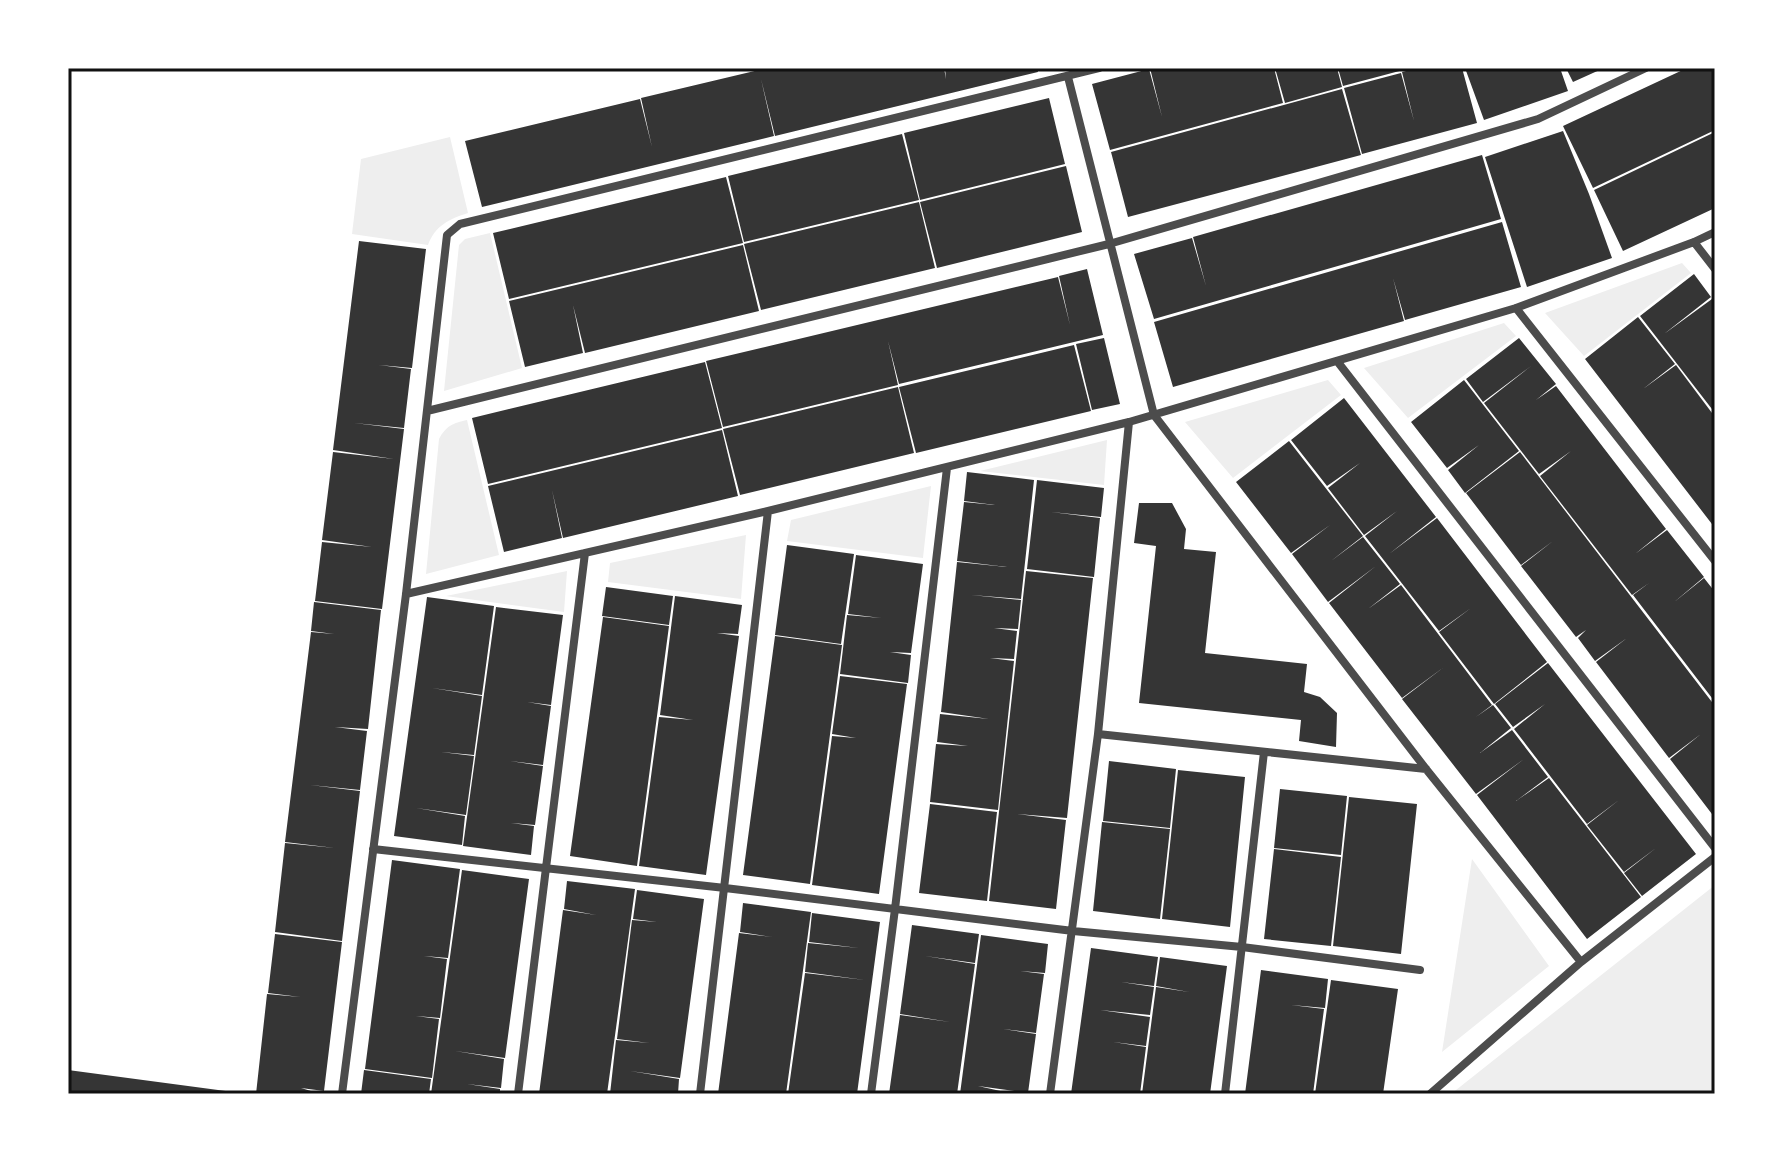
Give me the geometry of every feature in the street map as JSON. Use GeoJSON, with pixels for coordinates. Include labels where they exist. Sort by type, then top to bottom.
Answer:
{"type":"FeatureCollection","features":[{"type":"Feature","properties":{"kind":"street"},"geometry":{"type":"LineString","coordinates":[[342,1094],[406,594],[447,235],[460,224],[1099,68]]}},
{"type":"Feature","properties":{"kind":"street"},"geometry":{"type":"LineString","coordinates":[[427,411],[1109,244],[1538,119],[1646,68]]}},
{"type":"Feature","properties":{"kind":"street"},"geometry":{"type":"LineString","coordinates":[[1068,77],[1154,415],[1426,769],[1581,962]]}},
{"type":"Feature","properties":{"kind":"street"},"geometry":{"type":"LineString","coordinates":[[406,594],[768,511],[1129,422],[1516,308],[1715,232]]}},
{"type":"Feature","properties":{"kind":"street"},"geometry":{"type":"LineString","coordinates":[[1694,242],[1715,269]]}},
{"type":"Feature","properties":{"kind":"street"},"geometry":{"type":"LineString","coordinates":[[1516,308],[1715,561]]}},
{"type":"Feature","properties":{"kind":"street"},"geometry":{"type":"LineString","coordinates":[[1337,361],[1715,848]]}},
{"type":"Feature","properties":{"kind":"street"},"geometry":{"type":"LineString","coordinates":[[1050,1094],[1098,734],[1129,422]]}},
{"type":"Feature","properties":{"kind":"street"},"geometry":{"type":"LineString","coordinates":[[871,1094],[947,468]]}},
{"type":"Feature","properties":{"kind":"street"},"geometry":{"type":"LineString","coordinates":[[700,1094],[768,511]]}},
{"type":"Feature","properties":{"kind":"street"},"geometry":{"type":"LineString","coordinates":[[518,1094],[585,553]]}},
{"type":"Feature","properties":{"kind":"street"},"geometry":{"type":"LineString","coordinates":[[1098,734],[1426,769]]}},
{"type":"Feature","properties":{"kind":"street"},"geometry":{"type":"LineString","coordinates":[[1225,1094],[1264,752]]}},
{"type":"Feature","properties":{"kind":"street"},"geometry":{"type":"LineString","coordinates":[[373,849],[1073,931],[1242,947],[1420,970]]}},
{"type":"Feature","properties":{"kind":"street"},"geometry":{"type":"LineString","coordinates":[[1430,1094],[1581,962],[1715,857]]}},
{"type":"Feature","properties":{"kind":"shaded area"},"geometry":{"type":"Polygon","coordinates":[[[450,137],[468,213],[444,224],[428,245],[352,234],[361,159],[450,137]]]}},
{"type":"Feature","properties":{"kind":"shaded area"},"geometry":{"type":"Polygon","coordinates":[[[490,233],[522,368],[444,391],[459,245],[465,239],[490,233]]]}},
{"type":"Feature","properties":{"kind":"shaded area"},"geometry":{"type":"Polygon","coordinates":[[[1682,263],[1691,273],[1584,356],[1545,313],[1682,263]]]}},
{"type":"Feature","properties":{"kind":"shaded area"},"geometry":{"type":"Polygon","coordinates":[[[1504,323],[1516,336],[1408,418],[1364,368],[1504,323]]]}},
{"type":"Feature","properties":{"kind":"shaded area"},"geometry":{"type":"Polygon","coordinates":[[[1328,380],[1341,395],[1233,478],[1185,422],[1328,380]]]}},
{"type":"Feature","properties":{"kind":"shaded area"},"geometry":{"type":"Polygon","coordinates":[[[467,420],[499,555],[426,574],[439,439],[450,426],[467,420]]]}},
{"type":"Feature","properties":{"kind":"shaded area"},"geometry":{"type":"Polygon","coordinates":[[[1107,440],[1104,485],[980,471],[1107,440]]]}},
{"type":"Feature","properties":{"kind":"shaded area"},"geometry":{"type":"Polygon","coordinates":[[[931,486],[923,558],[787,541],[791,520],[931,486]]]}},
{"type":"Feature","properties":{"kind":"shaded area"},"geometry":{"type":"Polygon","coordinates":[[[746,535],[741,599],[608,582],[610,563],[746,535]]]}},
{"type":"Feature","properties":{"kind":"shaded area"},"geometry":{"type":"Polygon","coordinates":[[[567,571],[564,612],[446,596],[567,571]]]}},
{"type":"Feature","properties":{"kind":"shaded area"},"geometry":{"type":"Polygon","coordinates":[[[1472,859],[1549,966],[1442,1052],[1472,859]]]}},
{"type":"Feature","properties":{"kind":"shaded area"},"geometry":{"type":"Polygon","coordinates":[[[1715,885],[1715,1094],[1451,1094],[1715,885]]]}},
{"type":"Feature","properties":{"kind":"building"},"geometry":{"type":"Polygon","coordinates":[[[767,68],[944,68],[946,79],[945,68],[1037,68],[1038,72],[775,136],[761,79],[774,136],[482,207],[465,141],[640,99],[652,147],[641,98],[767,68]]]}},
{"type":"Feature","properties":{"kind":"building"},"geometry":{"type":"Polygon","coordinates":[[[1150,68],[1274,68],[1283,103],[1110,150],[1092,84],[1149,69],[1162,117],[1150,68]]]}},
{"type":"Feature","properties":{"kind":"building"},"geometry":{"type":"Polygon","coordinates":[[[1275,68],[1337,68],[1342,87],[1285,103],[1275,68]]]}},
{"type":"Feature","properties":{"kind":"building"},"geometry":{"type":"Polygon","coordinates":[[[1338,68],[1407,68],[1407,69],[1343,86],[1338,68]]]}},
{"type":"Feature","properties":{"kind":"building"},"geometry":{"type":"Polygon","coordinates":[[[1418,68],[1462,68],[1477,123],[1362,154],[1344,88],[1401,73],[1414,121],[1402,72],[1418,68]]]}},
{"type":"Feature","properties":{"kind":"building"},"geometry":{"type":"Polygon","coordinates":[[[1465,68],[1560,68],[1568,91],[1484,120],[1465,68]]]}},
{"type":"Feature","properties":{"kind":"building"},"geometry":{"type":"Polygon","coordinates":[[[1566,68],[1604,68],[1573,82],[1566,68]]]}},
{"type":"Feature","properties":{"kind":"building"},"geometry":{"type":"Polygon","coordinates":[[[1687,68],[1715,68],[1715,130],[1593,188],[1563,126],[1687,68]]]}},
{"type":"Feature","properties":{"kind":"building"},"geometry":{"type":"Polygon","coordinates":[[[1342,89],[1361,155],[1128,217],[1111,152],[1342,89]]]}},
{"type":"Feature","properties":{"kind":"building"},"geometry":{"type":"Polygon","coordinates":[[[1049,98],[1065,164],[920,200],[904,133],[1049,98]]]}},
{"type":"Feature","properties":{"kind":"building"},"geometry":{"type":"Polygon","coordinates":[[[1563,131],[1612,258],[1527,287],[1485,157],[1563,131]]]}},
{"type":"Feature","properties":{"kind":"building"},"geometry":{"type":"Polygon","coordinates":[[[1715,132],[1715,208],[1623,251],[1594,190],[1715,132]]]}},
{"type":"Feature","properties":{"kind":"building"},"geometry":{"type":"Polygon","coordinates":[[[902,134],[919,200],[744,242],[728,176],[902,134]]]}},
{"type":"Feature","properties":{"kind":"building"},"geometry":{"type":"Polygon","coordinates":[[[1482,155],[1501,219],[1154,319],[1134,254],[1192,238],[1206,286],[1193,237],[1482,155]]]}},
{"type":"Feature","properties":{"kind":"building"},"geometry":{"type":"Polygon","coordinates":[[[1066,166],[1082,232],[937,268],[920,202],[1066,166]]]}},
{"type":"Feature","properties":{"kind":"building"},"geometry":{"type":"Polygon","coordinates":[[[726,177],[743,243],[509,299],[493,233],[726,177]]]}},
{"type":"Feature","properties":{"kind":"building"},"geometry":{"type":"Polygon","coordinates":[[[919,202],[935,268],[761,310],[744,244],[919,202]]]}},
{"type":"Feature","properties":{"kind":"building"},"geometry":{"type":"Polygon","coordinates":[[[1502,222],[1521,287],[1405,320],[1393,278],[1404,321],[1173,387],[1154,322],[1502,222]]]}},
{"type":"Feature","properties":{"kind":"building"},"geometry":{"type":"Polygon","coordinates":[[[359,241],[426,249],[412,368],[379,365],[411,369],[404,428],[354,423],[404,429],[382,609],[315,601],[322,542],[372,547],[322,540],[333,452],[394,459],[333,450],[359,241]]]}},
{"type":"Feature","properties":{"kind":"building"},"geometry":{"type":"Polygon","coordinates":[[[743,245],[759,311],[585,353],[573,305],[583,353],[525,367],[509,301],[743,245]]]}},
{"type":"Feature","properties":{"kind":"building"},"geometry":{"type":"Polygon","coordinates":[[[1087,269],[1103,335],[899,384],[888,341],[898,385],[723,427],[706,361],[1058,277],[1070,325],[1059,276],[1087,269]]]}},
{"type":"Feature","properties":{"kind":"building"},"geometry":{"type":"Polygon","coordinates":[[[1694,274],[1711,297],[1664,334],[1712,299],[1715,302],[1715,413],[1640,316],[1694,274]]]}},
{"type":"Feature","properties":{"kind":"building"},"geometry":{"type":"Polygon","coordinates":[[[1638,317],[1675,364],[1643,389],[1676,365],[1715,417],[1715,528],[1585,359],[1638,317]]]}},
{"type":"Feature","properties":{"kind":"building"},"geometry":{"type":"Polygon","coordinates":[[[1104,338],[1120,404],[1092,410],[1076,344],[1104,338]]]}},
{"type":"Feature","properties":{"kind":"building"},"geometry":{"type":"Polygon","coordinates":[[[1519,338],[1556,384],[1536,400],[1556,386],[1666,529],[1635,554],[1667,530],[1704,577],[1673,603],[1704,578],[1715,592],[1715,702],[1633,595],[1649,583],[1632,595],[1540,476],[1571,451],[1539,474],[1484,403],[1531,366],[1483,402],[1466,379],[1519,338]]]}},
{"type":"Feature","properties":{"kind":"building"},"geometry":{"type":"Polygon","coordinates":[[[1074,345],[1091,411],[916,453],[899,387],[1074,345]]]}},
{"type":"Feature","properties":{"kind":"building"},"geometry":{"type":"Polygon","coordinates":[[[705,362],[722,428],[488,484],[472,418],[705,362]]]}},
{"type":"Feature","properties":{"kind":"building"},"geometry":{"type":"Polygon","coordinates":[[[1464,380],[1519,451],[1465,493],[1448,470],[1479,445],[1447,468],[1411,422],[1464,380]]]}},
{"type":"Feature","properties":{"kind":"building"},"geometry":{"type":"Polygon","coordinates":[[[898,387],[914,453],[740,495],[723,429],[898,387]]]}},
{"type":"Feature","properties":{"kind":"building"},"geometry":{"type":"Polygon","coordinates":[[[1344,398],[1436,517],[1389,554],[1437,518],[1547,662],[1494,704],[1439,632],[1471,608],[1439,631],[1365,536],[1397,511],[1364,535],[1328,488],[1360,463],[1327,486],[1291,440],[1344,398]]]}},
{"type":"Feature","properties":{"kind":"building"},"geometry":{"type":"Polygon","coordinates":[[[722,430],[738,496],[563,538],[552,490],[562,538],[504,552],[488,486],[722,430]]]}},
{"type":"Feature","properties":{"kind":"building"},"geometry":{"type":"Polygon","coordinates":[[[1289,441],[1363,536],[1331,561],[1363,537],[1400,584],[1368,609],[1401,585],[1492,705],[1476,717],[1493,705],[1511,728],[1480,753],[1512,730],[1548,777],[1516,801],[1549,778],[1641,897],[1587,939],[1477,795],[1524,759],[1476,794],[1402,699],[1444,667],[1402,698],[1329,603],[1376,566],[1328,602],[1292,554],[1330,525],[1291,553],[1236,482],[1289,441]]]}},
{"type":"Feature","properties":{"kind":"building"},"geometry":{"type":"Polygon","coordinates":[[[1520,452],[1715,706],[1715,818],[1670,759],[1701,734],[1669,758],[1596,662],[1627,638],[1595,661],[1578,638],[1586,630],[1576,637],[1521,566],[1553,541],[1521,565],[1466,493],[1520,452]]]}},
{"type":"Feature","properties":{"kind":"building"},"geometry":{"type":"Polygon","coordinates":[[[967,472],[1034,480],[1021,599],[971,595],[1021,600],[1018,629],[994,628],[1017,631],[1014,659],[990,658],[1014,661],[998,810],[930,802],[936,744],[968,746],[937,742],[940,714],[989,719],[941,712],[957,562],[1007,567],[957,561],[964,502],[995,505],[964,501],[967,472]]]}},
{"type":"Feature","properties":{"kind":"building"},"geometry":{"type":"Polygon","coordinates":[[[1037,480],[1104,488],[1101,517],[1051,512],[1100,518],[1094,577],[1027,569],[1037,480]]]}},
{"type":"Feature","properties":{"kind":"building"},"geometry":{"type":"Polygon","coordinates":[[[1139,503],[1172,503],[1186,529],[1184,549],[1216,552],[1205,653],[1307,664],[1304,692],[1320,697],[1337,713],[1336,747],[1299,741],[1301,720],[1139,703],[1156,546],[1134,543],[1139,503]]]}},
{"type":"Feature","properties":{"kind":"building"},"geometry":{"type":"Polygon","coordinates":[[[787,545],[854,554],[841,644],[775,635],[787,545]]]}},
{"type":"Feature","properties":{"kind":"building"},"geometry":{"type":"Polygon","coordinates":[[[856,555],[923,564],[911,653],[890,652],[911,655],[908,683],[840,674],[847,615],[881,618],[848,614],[856,555]]]}},
{"type":"Feature","properties":{"kind":"building"},"geometry":{"type":"Polygon","coordinates":[[[1026,571],[1093,578],[1067,818],[1017,814],[1066,820],[1056,909],[989,901],[1026,571]]]}},
{"type":"Feature","properties":{"kind":"building"},"geometry":{"type":"Polygon","coordinates":[[[606,587],[673,596],[669,625],[602,616],[606,587]]]}},
{"type":"Feature","properties":{"kind":"building"},"geometry":{"type":"Polygon","coordinates":[[[675,596],[742,605],[738,634],[717,633],[739,636],[706,875],[639,866],[659,717],[693,720],[660,715],[675,596]]]}},
{"type":"Feature","properties":{"kind":"building"},"geometry":{"type":"Polygon","coordinates":[[[427,597],[494,606],[482,695],[432,688],[482,696],[474,755],[441,752],[474,756],[466,815],[416,808],[465,816],[462,845],[394,836],[427,597]]]}},
{"type":"Feature","properties":{"kind":"building"},"geometry":{"type":"Polygon","coordinates":[[[314,602],[381,610],[368,729],[335,727],[367,731],[360,790],[310,785],[360,791],[342,941],[275,932],[285,843],[335,848],[285,842],[311,632],[334,634],[311,631],[314,602]]]}},
{"type":"Feature","properties":{"kind":"building"},"geometry":{"type":"Polygon","coordinates":[[[496,607],[563,615],[551,705],[527,702],[551,706],[543,765],[510,761],[543,766],[535,825],[511,823],[534,826],[531,855],[463,846],[496,607]]]}},
{"type":"Feature","properties":{"kind":"building"},"geometry":{"type":"Polygon","coordinates":[[[603,617],[669,626],[637,866],[570,856],[603,617]]]}},
{"type":"Feature","properties":{"kind":"building"},"geometry":{"type":"Polygon","coordinates":[[[775,636],[842,645],[810,884],[743,875],[775,636]]]}},
{"type":"Feature","properties":{"kind":"building"},"geometry":{"type":"Polygon","coordinates":[[[1548,663],[1696,854],[1642,896],[1624,873],[1656,848],[1624,872],[1587,825],[1619,800],[1587,824],[1514,729],[1545,704],[1513,727],[1495,704],[1548,663]]]}},
{"type":"Feature","properties":{"kind":"building"},"geometry":{"type":"Polygon","coordinates":[[[840,676],[907,684],[879,894],[812,885],[832,736],[856,738],[832,734],[840,676]]]}},
{"type":"Feature","properties":{"kind":"building"},"geometry":{"type":"Polygon","coordinates":[[[1109,761],[1176,769],[1170,828],[1103,821],[1109,761]]]}},
{"type":"Feature","properties":{"kind":"building"},"geometry":{"type":"Polygon","coordinates":[[[1178,770],[1245,777],[1230,927],[1162,919],[1178,770]]]}},
{"type":"Feature","properties":{"kind":"building"},"geometry":{"type":"Polygon","coordinates":[[[1280,789],[1347,796],[1341,855],[1274,848],[1280,789]]]}},
{"type":"Feature","properties":{"kind":"building"},"geometry":{"type":"Polygon","coordinates":[[[1349,797],[1417,804],[1401,954],[1333,946],[1349,797]]]}},
{"type":"Feature","properties":{"kind":"building"},"geometry":{"type":"Polygon","coordinates":[[[930,804],[997,812],[987,901],[919,893],[930,804]]]}},
{"type":"Feature","properties":{"kind":"building"},"geometry":{"type":"Polygon","coordinates":[[[1102,822],[1170,829],[1160,919],[1093,911],[1102,822]]]}},
{"type":"Feature","properties":{"kind":"building"},"geometry":{"type":"Polygon","coordinates":[[[1274,849],[1341,857],[1331,946],[1264,939],[1274,849]]]}},
{"type":"Feature","properties":{"kind":"building"},"geometry":{"type":"Polygon","coordinates":[[[392,860],[460,869],[448,958],[424,956],[447,959],[440,1018],[416,1016],[439,1019],[432,1078],[365,1069],[392,860]]]}},
{"type":"Feature","properties":{"kind":"building"},"geometry":{"type":"Polygon","coordinates":[[[462,870],[529,879],[505,1058],[455,1051],[504,1059],[501,1088],[467,1084],[500,1089],[500,1094],[431,1094],[462,870]]]}},
{"type":"Feature","properties":{"kind":"building"},"geometry":{"type":"Polygon","coordinates":[[[567,881],[635,889],[607,1094],[539,1094],[563,910],[596,915],[564,909],[567,881]]]}},
{"type":"Feature","properties":{"kind":"building"},"geometry":{"type":"Polygon","coordinates":[[[637,890],[704,899],[680,1078],[630,1071],[679,1079],[678,1094],[610,1094],[616,1040],[649,1043],[617,1039],[632,920],[657,922],[633,919],[637,890]]]}},
{"type":"Feature","properties":{"kind":"building"},"geometry":{"type":"Polygon","coordinates":[[[743,903],[811,912],[786,1094],[718,1094],[739,933],[772,937],[740,932],[743,903]]]}},
{"type":"Feature","properties":{"kind":"building"},"geometry":{"type":"Polygon","coordinates":[[[812,913],[880,922],[857,1094],[788,1094],[805,973],[865,980],[805,972],[808,943],[859,948],[809,942],[812,913]]]}},
{"type":"Feature","properties":{"kind":"building"},"geometry":{"type":"Polygon","coordinates":[[[912,925],[979,934],[975,963],[925,956],[975,964],[957,1094],[889,1094],[900,1015],[950,1022],[900,1014],[912,925]]]}},
{"type":"Feature","properties":{"kind":"building"},"geometry":{"type":"Polygon","coordinates":[[[275,934],[342,942],[324,1091],[301,1088],[321,1094],[256,1094],[267,994],[300,997],[268,993],[275,934]]]}},
{"type":"Feature","properties":{"kind":"building"},"geometry":{"type":"Polygon","coordinates":[[[981,935],[1048,944],[1045,973],[1020,971],[1044,974],[1036,1033],[1003,1029],[1036,1034],[1028,1093],[978,1086],[1014,1094],[960,1094],[981,935]]]}},
{"type":"Feature","properties":{"kind":"building"},"geometry":{"type":"Polygon","coordinates":[[[1091,948],[1158,957],[1154,986],[1121,982],[1154,987],[1150,1015],[1100,1010],[1150,1017],[1146,1046],[1113,1042],[1146,1047],[1140,1094],[1071,1094],[1091,948]]]}},
{"type":"Feature","properties":{"kind":"building"},"geometry":{"type":"Polygon","coordinates":[[[1160,957],[1227,966],[1210,1094],[1142,1094],[1156,987],[1189,992],[1156,986],[1160,957]]]}},
{"type":"Feature","properties":{"kind":"building"},"geometry":{"type":"Polygon","coordinates":[[[1261,970],[1328,979],[1325,1008],[1291,1005],[1324,1009],[1313,1094],[1245,1094],[1261,970]]]}},
{"type":"Feature","properties":{"kind":"building"},"geometry":{"type":"Polygon","coordinates":[[[1331,980],[1398,989],[1383,1094],[1315,1094],[1331,980]]]}},
{"type":"Feature","properties":{"kind":"building"},"geometry":{"type":"Polygon","coordinates":[[[68,1070],[233,1092],[233,1094],[68,1094],[68,1070]]]}},
{"type":"Feature","properties":{"kind":"building"},"geometry":{"type":"Polygon","coordinates":[[[364,1070],[431,1079],[429,1094],[361,1094],[364,1070]]]}}]}
